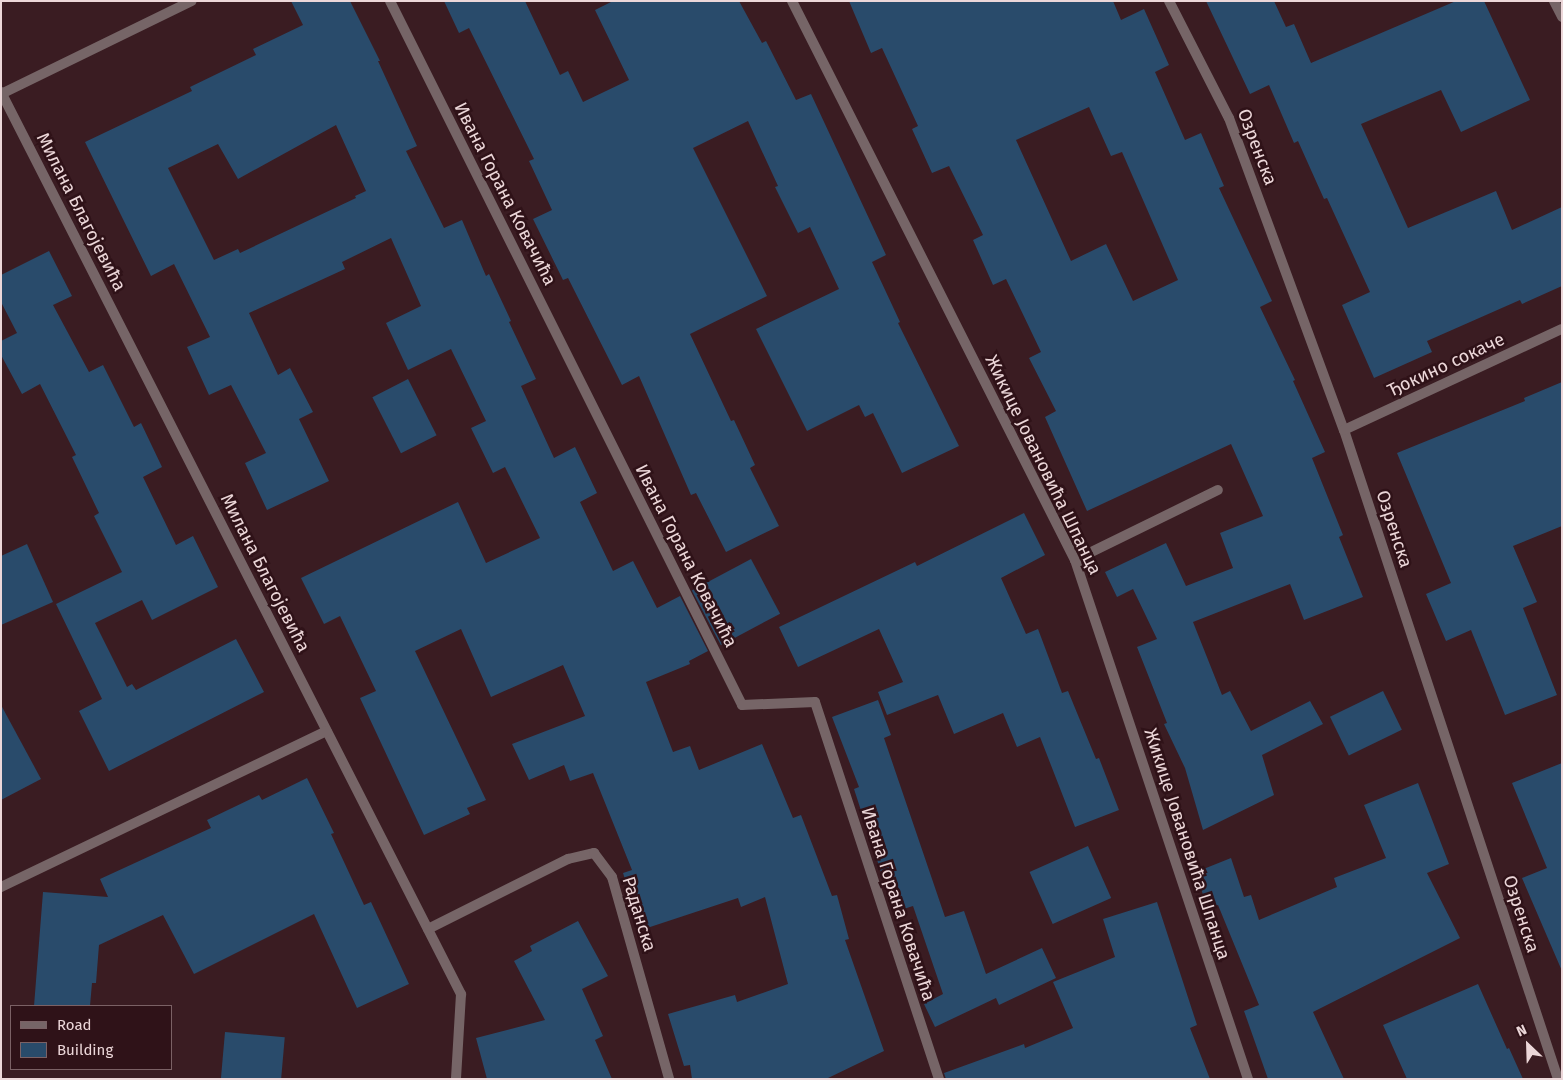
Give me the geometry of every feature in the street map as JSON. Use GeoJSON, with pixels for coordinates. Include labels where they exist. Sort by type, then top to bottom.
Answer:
{"type":"FeatureCollection","features":[{"type":"Feature","properties":{"kind":"street"},"geometry":{"type":"LineString","coordinates":[[2,93],[192,1]]}},
{"type":"Feature","properties":{"kind":"street","name":"Ивана Горана Ковачића"},"geometry":{"type":"LineString","coordinates":[[390,1],[742,705],[814,702],[939,1079]]}},
{"type":"Feature","properties":{"kind":"street","name":"Жикице Јовановића Шпанца"},"geometry":{"type":"LineString","coordinates":[[792,1],[1075,560],[1248,1079]]}},
{"type":"Feature","properties":{"kind":"street","name":"Озренска"},"geometry":{"type":"LineString","coordinates":[[1169,1],[1229,118],[1344,430],[1558,1079]]}},
{"type":"Feature","properties":{"kind":"street"},"geometry":{"type":"LineString","coordinates":[[1554,1],[1562,17]]}},
{"type":"Feature","properties":{"kind":"street","name":"Милана Благојевића"},"geometry":{"type":"LineString","coordinates":[[2,93],[461,994],[456,1079]]}},
{"type":"Feature","properties":{"kind":"street","name":"Ђокино сокаче"},"geometry":{"type":"LineString","coordinates":[[1344,430],[1562,330]]}},
{"type":"Feature","properties":{"kind":"street"},"geometry":{"type":"LineString","coordinates":[[1075,560],[1218,490]]}},
{"type":"Feature","properties":{"kind":"street"},"geometry":{"type":"LineString","coordinates":[[1,886],[327,731]]}},
{"type":"Feature","properties":{"kind":"street","name":"Раданска"},"geometry":{"type":"LineString","coordinates":[[428,929],[568,858],[594,853],[612,877],[669,1079]]}},
{"type":"Feature","properties":{"kind":"building"},"geometry":{"type":"Polygon","coordinates":[[[291,1],[350,1],[380,61],[378,61],[417,146],[406,151],[444,228],[462,220],[486,276],[489,274],[511,321],[509,322],[536,379],[521,386],[554,458],[575,447],[597,493],[580,502],[613,571],[633,561],[657,608],[680,596],[708,651],[689,661],[690,664],[646,682],[673,752],[690,746],[699,770],[762,744],[793,818],[801,815],[832,896],[837,895],[849,939],[845,940],[884,1051],[826,1079],[692,1079],[690,1065],[684,1066],[668,1014],[735,995],[737,1002],[788,984],[765,897],[741,907],[738,898],[641,930],[623,873],[632,870],[593,773],[570,781],[564,765],[529,780],[512,744],[585,716],[563,665],[491,697],[461,629],[415,651],[486,800],[467,808],[470,814],[424,835],[360,698],[376,691],[340,616],[324,624],[301,578],[458,502],[486,563],[540,538],[505,467],[493,473],[471,428],[486,421],[451,349],[408,370],[386,323],[421,306],[391,238],[342,262],[345,269],[249,313],[278,375],[290,368],[313,412],[299,419],[329,481],[267,510],[245,463],[266,453],[231,385],[209,395],[187,347],[210,337],[174,264],[151,276],[85,142],[192,91],[190,87],[256,55],[253,49],[303,25],[291,1]],[[336,125],[238,179],[218,144],[168,168],[214,260],[238,249],[240,253],[356,198],[355,196],[366,191],[336,125]]]}},
{"type":"Feature","properties":{"kind":"building"},"geometry":{"type":"Polygon","coordinates":[[[444,1],[525,1],[560,75],[568,71],[583,102],[629,80],[595,10],[613,1],[739,1],[762,43],[766,41],[796,100],[811,94],[886,255],[872,262],[900,322],[898,323],[959,446],[902,473],[873,413],[865,417],[859,405],[807,431],[756,329],[839,289],[810,227],[798,233],[775,187],[778,186],[748,121],[693,148],[767,296],[690,334],[731,421],[734,420],[755,465],[750,468],[779,526],[726,552],[696,493],[691,495],[639,376],[622,385],[568,278],[563,280],[533,219],[552,210],[529,161],[534,159],[469,28],[459,33],[444,1]]]}},
{"type":"Feature","properties":{"kind":"building"},"geometry":{"type":"Polygon","coordinates":[[[849,1],[1113,1],[1121,20],[1144,9],[1169,65],[1155,72],[1185,140],[1201,133],[1224,186],[1219,188],[1272,301],[1260,307],[1295,380],[1293,381],[1325,452],[1312,458],[1343,535],[1339,537],[1363,597],[1304,620],[1290,584],[1193,622],[1222,695],[1230,691],[1251,731],[1310,701],[1323,724],[1262,755],[1274,795],[1203,830],[1185,768],[1164,724],[1167,723],[1137,647],[1157,639],[1133,589],[1117,597],[1105,572],[1166,543],[1186,586],[1233,568],[1220,533],[1263,516],[1231,444],[1087,511],[1045,417],[1056,411],[1029,358],[1041,352],[1006,279],[993,285],[973,240],[983,235],[949,166],[932,173],[912,129],[918,126],[882,48],[871,53],[849,1]],[[1089,107],[1016,140],[1071,261],[1106,244],[1133,301],[1178,280],[1122,152],[1111,156],[1089,107]]]}},
{"type":"Feature","properties":{"kind":"building"},"geometry":{"type":"Polygon","coordinates":[[[1206,1],[1274,1],[1286,27],[1294,24],[1311,63],[1456,1],[1484,1],[1530,100],[1461,132],[1441,90],[1361,124],[1408,228],[1496,191],[1512,230],[1562,207],[1562,286],[1522,304],[1520,300],[1427,341],[1432,352],[1374,378],[1342,305],[1370,292],[1327,198],[1324,199],[1298,141],[1294,143],[1269,85],[1250,94],[1206,1]]]}},
{"type":"Feature","properties":{"kind":"building"},"geometry":{"type":"Polygon","coordinates":[[[49,251],[72,296],[53,305],[89,372],[103,365],[134,427],[141,423],[162,467],[143,477],[176,545],[193,536],[218,587],[152,620],[142,600],[95,623],[127,687],[132,684],[136,690],[236,639],[264,692],[109,771],[79,711],[102,699],[56,604],[122,572],[94,516],[99,513],[72,457],[76,455],[40,384],[22,394],[1,355],[1,341],[17,333],[1,302],[1,275],[49,251]]]}},
{"type":"Feature","properties":{"kind":"building"},"geometry":{"type":"Polygon","coordinates":[[[408,379],[437,435],[401,453],[372,397],[408,379]]]}},
{"type":"Feature","properties":{"kind":"building"},"geometry":{"type":"Polygon","coordinates":[[[1562,382],[1562,526],[1513,546],[1537,602],[1523,608],[1557,695],[1505,715],[1471,630],[1446,641],[1426,594],[1451,583],[1397,453],[1525,401],[1524,398],[1562,382]]]}},
{"type":"Feature","properties":{"kind":"building"},"geometry":{"type":"Polygon","coordinates":[[[1024,513],[1045,555],[1001,578],[1026,634],[1038,629],[1062,693],[1068,691],[1096,759],[1099,758],[1119,810],[1075,827],[1040,737],[1017,747],[1003,713],[954,734],[938,695],[887,715],[878,692],[903,682],[879,629],[798,667],[779,627],[915,562],[917,566],[1024,513]]]}},
{"type":"Feature","properties":{"kind":"building"},"geometry":{"type":"Polygon","coordinates":[[[27,544],[53,602],[1,625],[1,556],[27,544]]]}},
{"type":"Feature","properties":{"kind":"building"},"geometry":{"type":"Polygon","coordinates":[[[751,559],[780,614],[721,645],[692,590],[751,559]]]}},
{"type":"Feature","properties":{"kind":"building"},"geometry":{"type":"Polygon","coordinates":[[[1383,691],[1402,730],[1349,756],[1330,717],[1383,691]]]}},
{"type":"Feature","properties":{"kind":"building"},"geometry":{"type":"Polygon","coordinates":[[[878,700],[891,735],[884,738],[945,917],[964,911],[986,974],[1042,948],[1056,978],[999,1005],[996,998],[935,1027],[924,1004],[943,994],[913,906],[894,912],[854,789],[859,787],[832,717],[878,700]]]}},
{"type":"Feature","properties":{"kind":"building"},"geometry":{"type":"Polygon","coordinates":[[[1,705],[41,779],[1,800],[1,705]]]}},
{"type":"Feature","properties":{"kind":"building"},"geometry":{"type":"Polygon","coordinates":[[[1562,763],[1562,971],[1522,878],[1547,868],[1512,783],[1562,763]]]}},
{"type":"Feature","properties":{"kind":"building"},"geometry":{"type":"Polygon","coordinates":[[[307,778],[334,833],[331,834],[364,905],[371,902],[409,984],[357,1008],[314,914],[194,974],[163,915],[99,945],[96,983],[92,983],[90,1005],[34,1005],[43,892],[108,897],[100,879],[211,828],[207,820],[259,795],[262,800],[307,778]]]}},
{"type":"Feature","properties":{"kind":"building"},"geometry":{"type":"Polygon","coordinates":[[[1418,783],[1449,864],[1427,873],[1460,938],[1313,1012],[1344,1079],[1268,1079],[1244,1011],[1259,1005],[1218,905],[1207,908],[1196,872],[1231,858],[1244,897],[1251,895],[1259,920],[1337,887],[1334,878],[1386,858],[1364,805],[1418,783]]]}},
{"type":"Feature","properties":{"kind":"building"},"geometry":{"type":"Polygon","coordinates":[[[1088,846],[1111,898],[1053,924],[1030,872],[1088,846]]]}},
{"type":"Feature","properties":{"kind":"building"},"geometry":{"type":"Polygon","coordinates":[[[1157,902],[1197,1025],[1190,1028],[1210,1079],[946,1079],[944,1073],[1024,1044],[1025,1048],[1073,1028],[1053,982],[1115,957],[1103,919],[1157,902]]]}},
{"type":"Feature","properties":{"kind":"building"},"geometry":{"type":"Polygon","coordinates":[[[578,921],[608,976],[582,989],[603,1036],[595,1040],[612,1079],[487,1079],[476,1038],[545,1020],[514,961],[532,951],[530,946],[578,921]]]}},
{"type":"Feature","properties":{"kind":"building"},"geometry":{"type":"Polygon","coordinates":[[[1478,984],[1507,1049],[1509,1048],[1523,1079],[1407,1079],[1383,1025],[1478,984]]]}},
{"type":"Feature","properties":{"kind":"building"},"geometry":{"type":"Polygon","coordinates":[[[225,1032],[285,1037],[281,1079],[221,1079],[225,1032]]]}}]}
